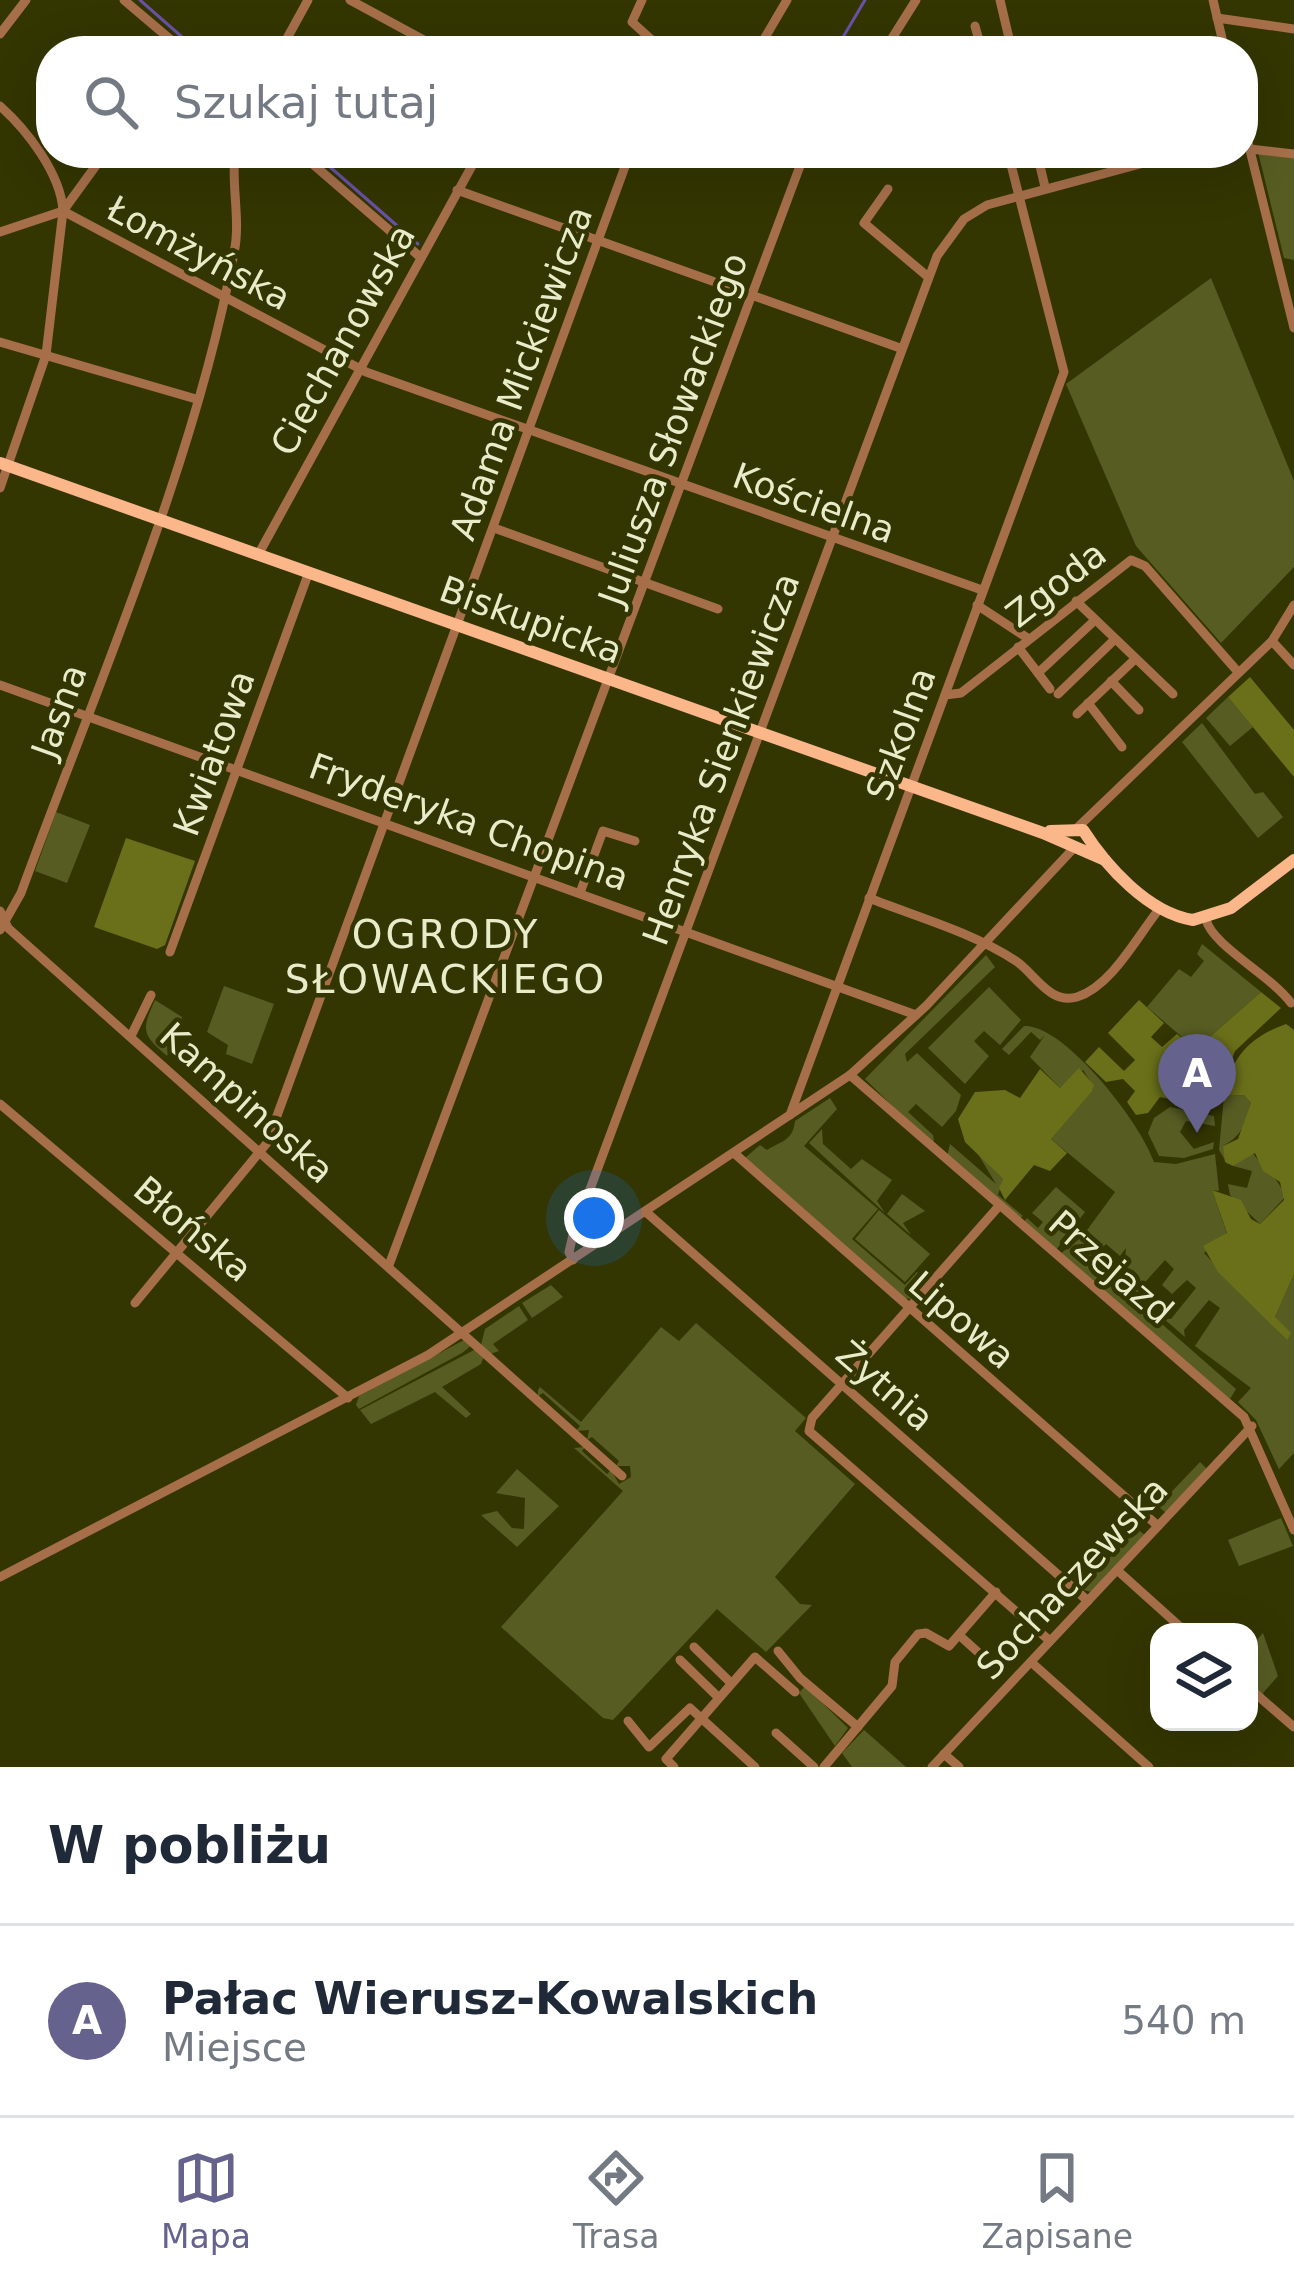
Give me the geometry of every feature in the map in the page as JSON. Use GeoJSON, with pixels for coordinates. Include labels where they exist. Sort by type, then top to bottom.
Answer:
{"type":"FeatureCollection","features":[{"type":"Feature","properties":{"kind":"main road","name":"Biskupicka"},"geometry":{"type":"LineString","coordinates":[[4,464],[759,734],[1042,832],[1078,840],[1160,908],[1187,919],[1206,919]]}},
{"type":"Feature","properties":{"kind":"main road"},"geometry":{"type":"LineString","coordinates":[[1206,919],[1231,908],[1294,860]]}},
{"type":"Feature","properties":{"kind":"street"},"geometry":{"type":"LineString","coordinates":[[0,34],[26,0]]}},
{"type":"Feature","properties":{"kind":"street"},"geometry":{"type":"LineString","coordinates":[[124,0],[166,36]]}},
{"type":"Feature","properties":{"kind":"street"},"geometry":{"type":"LineString","coordinates":[[288,36],[308,0]]}},
{"type":"Feature","properties":{"kind":"street"},"geometry":{"type":"LineString","coordinates":[[350,0],[416,36]]}},
{"type":"Feature","properties":{"kind":"street"},"geometry":{"type":"LineString","coordinates":[[643,0],[632,22],[647,36]]}},
{"type":"Feature","properties":{"kind":"street"},"geometry":{"type":"LineString","coordinates":[[766,36],[787,0]]}},
{"type":"Feature","properties":{"kind":"street"},"geometry":{"type":"LineString","coordinates":[[893,36],[916,0]]}},
{"type":"Feature","properties":{"kind":"street"},"geometry":{"type":"LineString","coordinates":[[1000,0],[1008,36]]}},
{"type":"Feature","properties":{"kind":"street"},"geometry":{"type":"LineString","coordinates":[[1213,0],[1222,36]]}},
{"type":"Feature","properties":{"kind":"street"},"geometry":{"type":"LineString","coordinates":[[1217,17],[1294,29]]}},
{"type":"Feature","properties":{"kind":"street"},"geometry":{"type":"LineString","coordinates":[[975,26],[978,36]]}},
{"type":"Feature","properties":{"kind":"street","name":"Łomżyńska"},"geometry":{"type":"LineString","coordinates":[[0,106],[36,154]]}},
{"type":"Feature","properties":{"kind":"street"},"geometry":{"type":"LineString","coordinates":[[1258,150],[1294,154]]}},
{"type":"Feature","properties":{"kind":"street","name":"Łomżyńska"},"geometry":{"type":"LineString","coordinates":[[46,168],[63,211],[358,368]]}},
{"type":"Feature","properties":{"kind":"street"},"geometry":{"type":"LineString","coordinates":[[0,488],[4,464],[46,355],[63,211],[94,168]]}},
{"type":"Feature","properties":{"kind":"street","name":"Jasna"},"geometry":{"type":"LineString","coordinates":[[2,921],[86,715],[196,399],[237,238],[235,168]]}},
{"type":"Feature","properties":{"kind":"street"},"geometry":{"type":"LineString","coordinates":[[316,168],[418,256]]}},
{"type":"Feature","properties":{"kind":"street","name":"Ciechanowska"},"geometry":{"type":"LineString","coordinates":[[258,555],[470,168]]}},
{"type":"Feature","properties":{"kind":"street","name":"Adama Mickiewicza"},"geometry":{"type":"LineString","coordinates":[[135,1304],[262,1152],[624,168]]}},
{"type":"Feature","properties":{"kind":"street","name":"Juliusza Słowackiego"},"geometry":{"type":"LineString","coordinates":[[389,1265],[799,168]]}},
{"type":"Feature","properties":{"kind":"street"},"geometry":{"type":"LineString","coordinates":[[1012,168],[1018,194]]}},
{"type":"Feature","properties":{"kind":"street"},"geometry":{"type":"LineString","coordinates":[[1041,168],[1045,187]]}},
{"type":"Feature","properties":{"kind":"street","name":"Henryka Sienkiewicza"},"geometry":{"type":"LineString","coordinates":[[573,1260],[569,1252],[573,1235],[927,276],[964,219],[1018,194],[1121,168]]}},
{"type":"Feature","properties":{"kind":"street"},"geometry":{"type":"LineString","coordinates":[[1255,168],[1294,328]]}},
{"type":"Feature","properties":{"kind":"street"},"geometry":{"type":"LineString","coordinates":[[888,189],[864,223],[927,276]]}},
{"type":"Feature","properties":{"kind":"street"},"geometry":{"type":"LineString","coordinates":[[457,190],[900,348]]}},
{"type":"Feature","properties":{"kind":"street","name":"Szkolna"},"geometry":{"type":"LineString","coordinates":[[790,1115],[1064,372],[1018,194]]}},
{"type":"Feature","properties":{"kind":"street"},"geometry":{"type":"LineString","coordinates":[[0,232],[63,211]]}},
{"type":"Feature","properties":{"kind":"street"},"geometry":{"type":"LineString","coordinates":[[0,342],[196,399]]}},
{"type":"Feature","properties":{"kind":"street","name":"Kościelna"},"geometry":{"type":"LineString","coordinates":[[358,368],[982,590]]}},
{"type":"Feature","properties":{"kind":"street"},"geometry":{"type":"LineString","coordinates":[[494,527],[718,609]]}},
{"type":"Feature","properties":{"kind":"street","name":"Zgoda"},"geometry":{"type":"LineString","coordinates":[[945,695],[961,693],[1127,561],[1138,561],[1238,672]]}},
{"type":"Feature","properties":{"kind":"street","name":"Kwiatowa"},"geometry":{"type":"LineString","coordinates":[[170,952],[308,572]]}},
{"type":"Feature","properties":{"kind":"street"},"geometry":{"type":"LineString","coordinates":[[1076,601],[1132,661],[1173,694]]}},
{"type":"Feature","properties":{"kind":"street"},"geometry":{"type":"LineString","coordinates":[[977,605],[1029,639]]}},
{"type":"Feature","properties":{"kind":"street"},"geometry":{"type":"LineString","coordinates":[[0,1577],[348,1398],[464,1332],[850,1075],[985,944],[1078,840],[1096,808],[1272,640],[1294,605]]}},
{"type":"Feature","properties":{"kind":"street"},"geometry":{"type":"LineString","coordinates":[[1038,673],[1094,621]]}},
{"type":"Feature","properties":{"kind":"street"},"geometry":{"type":"LineString","coordinates":[[1018,647],[1054,691],[1113,640]]}},
{"type":"Feature","properties":{"kind":"street"},"geometry":{"type":"LineString","coordinates":[[1272,640],[1294,665]]}},
{"type":"Feature","properties":{"kind":"street"},"geometry":{"type":"LineString","coordinates":[[1077,714],[1132,661]]}},
{"type":"Feature","properties":{"kind":"street"},"geometry":{"type":"LineString","coordinates":[[1111,681],[1139,710]]}},
{"type":"Feature","properties":{"kind":"street","name":"Fryderyka Chopina"},"geometry":{"type":"LineString","coordinates":[[0,685],[837,982],[916,1015]]}},
{"type":"Feature","properties":{"kind":"street"},"geometry":{"type":"LineString","coordinates":[[1088,703],[1123,747]]}},
{"type":"Feature","properties":{"kind":"street"},"geometry":{"type":"LineString","coordinates":[[1184,705],[1194,714]]}},
{"type":"Feature","properties":{"kind":"street"},"geometry":{"type":"LineString","coordinates":[[581,890],[600,834],[634,841]]}},
{"type":"Feature","properties":{"kind":"street"},"geometry":{"type":"LineString","coordinates":[[869,898],[985,944],[1017,962],[1054,995],[1072,998],[1101,982],[1160,908]]}},
{"type":"Feature","properties":{"kind":"street"},"geometry":{"type":"LineString","coordinates":[[1206,919],[1210,934],[1272,981],[1291,1004]]}},
{"type":"Feature","properties":{"kind":"street","name":"Kampinoska"},"geometry":{"type":"LineString","coordinates":[[2,921],[622,1476]]}},
{"type":"Feature","properties":{"kind":"street"},"geometry":{"type":"LineString","coordinates":[[131,1036],[152,995]]}},
{"type":"Feature","properties":{"kind":"street","name":"Przejazd"},"geometry":{"type":"LineString","coordinates":[[850,1075],[1252,1426],[1294,1530]]}},
{"type":"Feature","properties":{"kind":"street","name":"Błońska"},"geometry":{"type":"LineString","coordinates":[[0,1104],[348,1398]]}},
{"type":"Feature","properties":{"kind":"street","name":"Lipowa"},"geometry":{"type":"LineString","coordinates":[[734,1153],[1158,1526]]}},
{"type":"Feature","properties":{"kind":"street"},"geometry":{"type":"LineString","coordinates":[[999,1206],[812,1418],[813,1437],[1051,1641]]}},
{"type":"Feature","properties":{"kind":"street","name":"Żytnia"},"geometry":{"type":"LineString","coordinates":[[646,1212],[1088,1600]]}},
{"type":"Feature","properties":{"kind":"street","name":"Sochaczewska"},"geometry":{"type":"LineString","coordinates":[[939,1762],[1252,1426]]}},
{"type":"Feature","properties":{"kind":"street"},"geometry":{"type":"LineString","coordinates":[[1117,1570],[1176,1623]]}},
{"type":"Feature","properties":{"kind":"street"},"geometry":{"type":"LineString","coordinates":[[824,1767],[892,1687],[895,1662],[918,1634],[926,1633],[945,1647],[996,1592]]}},
{"type":"Feature","properties":{"kind":"street"},"geometry":{"type":"LineString","coordinates":[[958,1636],[990,1663]]}},
{"type":"Feature","properties":{"kind":"street"},"geometry":{"type":"LineString","coordinates":[[694,1647],[731,1683]]}},
{"type":"Feature","properties":{"kind":"street"},"geometry":{"type":"LineString","coordinates":[[778,1651],[797,1668],[800,1678],[857,1727]]}},
{"type":"Feature","properties":{"kind":"street"},"geometry":{"type":"LineString","coordinates":[[674,1767],[666,1759],[755,1657],[796,1692]]}},
{"type":"Feature","properties":{"kind":"street"},"geometry":{"type":"LineString","coordinates":[[797,1668],[806,1658]]}},
{"type":"Feature","properties":{"kind":"street"},"geometry":{"type":"LineString","coordinates":[[680,1660],[718,1696]]}},
{"type":"Feature","properties":{"kind":"street"},"geometry":{"type":"LineString","coordinates":[[1031,1662],[1150,1767]]}},
{"type":"Feature","properties":{"kind":"street"},"geometry":{"type":"LineString","coordinates":[[1258,1696],[1294,1727]]}},
{"type":"Feature","properties":{"kind":"street"},"geometry":{"type":"LineString","coordinates":[[628,1721],[649,1747],[688,1707],[755,1767]]}},
{"type":"Feature","properties":{"kind":"street"},"geometry":{"type":"LineString","coordinates":[[776,1733],[814,1767]]}},
{"type":"Feature","properties":{"kind":"street"},"geometry":{"type":"LineString","coordinates":[[735,1767],[744,1757]]}},
{"type":"Feature","properties":{"kind":"street"},"geometry":{"type":"LineString","coordinates":[[939,1762],[959,1767]]}},
{"type":"Feature","properties":{"kind":"green space"},"geometry":{"type":"Polygon","coordinates":[[[1258,152],[1294,157],[1294,260],[1284,258],[1258,152]]]}},
{"type":"Feature","properties":{"kind":"green space"},"geometry":{"type":"Polygon","coordinates":[[[1211,278],[1294,481],[1294,567],[1221,643],[1136,546],[1066,384],[1211,278]]]}},
{"type":"Feature","properties":{"kind":"green space"},"geometry":{"type":"Polygon","coordinates":[[[1250,677],[1294,730],[1294,777],[1228,697],[1250,677]]]}},
{"type":"Feature","properties":{"kind":"green space"},"geometry":{"type":"Polygon","coordinates":[[[1228,697],[1253,727],[1230,746],[1206,718],[1228,697]]]}},
{"type":"Feature","properties":{"kind":"green space"},"geometry":{"type":"Polygon","coordinates":[[[1202,723],[1255,794],[1263,792],[1283,817],[1258,838],[1182,742],[1202,723]]]}},
{"type":"Feature","properties":{"kind":"green space"},"geometry":{"type":"Polygon","coordinates":[[[56,812],[90,825],[67,883],[35,871],[56,812]]]}},
{"type":"Feature","properties":{"kind":"green space"},"geometry":{"type":"Polygon","coordinates":[[[126,838],[195,861],[165,945],[157,949],[94,927],[126,838]]]}},
{"type":"Feature","properties":{"kind":"green space"},"geometry":{"type":"Polygon","coordinates":[[[1202,944],[1261,992],[1196,1049],[1147,1007],[1179,969],[1191,977],[1204,961],[1197,954],[1202,944]]]}},
{"type":"Feature","properties":{"kind":"green space"},"geometry":{"type":"Polygon","coordinates":[[[986,955],[995,967],[905,1054],[907,1062],[917,1053],[961,1095],[956,1111],[942,1127],[916,1104],[908,1112],[933,1135],[934,1141],[927,1140],[865,1079],[986,955]]]}},
{"type":"Feature","properties":{"kind":"green space"},"geometry":{"type":"Polygon","coordinates":[[[224,986],[274,1004],[252,1064],[226,1054],[228,1045],[207,1032],[224,986]]]}},
{"type":"Feature","properties":{"kind":"green space"},"geometry":{"type":"Polygon","coordinates":[[[989,987],[1021,1020],[1000,1045],[984,1031],[974,1041],[989,1056],[965,1084],[928,1048],[989,987]]]}},
{"type":"Feature","properties":{"kind":"green space"},"geometry":{"type":"Polygon","coordinates":[[[1261,992],[1281,1008],[1235,1051],[1213,1108],[1160,1097],[1148,1113],[1136,1115],[1127,1102],[1135,1091],[1123,1079],[1106,1082],[1085,1062],[1099,1047],[1124,1071],[1135,1060],[1108,1033],[1139,1000],[1164,1023],[1151,1037],[1162,1047],[1177,1034],[1196,1049],[1261,992]]]}},
{"type":"Feature","properties":{"kind":"green space"},"geometry":{"type":"Polygon","coordinates":[[[155,1000],[182,1017],[167,1056],[146,1031],[155,1000]]]}},
{"type":"Feature","properties":{"kind":"green space"},"geometry":{"type":"Polygon","coordinates":[[[1286,1024],[1294,1030],[1294,1274],[1275,1317],[1291,1333],[1287,1340],[1218,1272],[1203,1246],[1227,1233],[1212,1190],[1241,1200],[1251,1219],[1260,1224],[1284,1200],[1280,1182],[1263,1171],[1255,1153],[1233,1166],[1225,1162],[1223,1146],[1238,1139],[1251,1103],[1244,1095],[1224,1096],[1231,1071],[1252,1042],[1286,1024]]]}},
{"type":"Feature","properties":{"kind":"green space"},"geometry":{"type":"Polygon","coordinates":[[[1024,1026],[1041,1030],[1080,1058],[1118,1102],[1154,1162],[1176,1164],[1215,1154],[1219,1191],[1212,1190],[1227,1234],[1204,1253],[1286,1339],[1275,1317],[1294,1274],[1294,1453],[1279,1469],[1284,1480],[1256,1420],[1238,1402],[1251,1388],[1195,1346],[1220,1308],[1209,1300],[1184,1330],[1185,1337],[1164,1319],[1171,1319],[1196,1288],[1187,1280],[1172,1294],[1162,1285],[1174,1269],[1165,1260],[1138,1290],[1139,1298],[1129,1281],[1125,1283],[1138,1303],[1236,1389],[1230,1399],[1103,1291],[1125,1260],[1126,1248],[1120,1256],[1106,1244],[1095,1255],[1111,1270],[1098,1285],[1060,1254],[1082,1237],[1115,1192],[1051,1139],[1093,1085],[1083,1070],[1060,1088],[1030,1057],[1045,1035],[1040,1040],[1031,1032],[1009,1055],[1002,1049],[1024,1026]]]}},
{"type":"Feature","properties":{"kind":"green space"},"geometry":{"type":"Polygon","coordinates":[[[1079,1068],[1094,1085],[1092,1091],[1051,1139],[1067,1153],[1050,1171],[1034,1165],[1005,1200],[999,1188],[1003,1179],[965,1142],[958,1119],[975,1092],[1005,1090],[1020,1098],[1040,1069],[1060,1088],[1079,1068]]]}},
{"type":"Feature","properties":{"kind":"green space"},"geometry":{"type":"Polygon","coordinates":[[[1244,1095],[1251,1103],[1245,1124],[1223,1146],[1228,1165],[1219,1150],[1224,1096],[1244,1095]]]}},
{"type":"Feature","properties":{"kind":"green space"},"geometry":{"type":"Polygon","coordinates":[[[830,1098],[837,1109],[804,1146],[878,1209],[852,1239],[905,1285],[917,1272],[927,1281],[911,1299],[903,1298],[745,1158],[760,1145],[767,1150],[786,1140],[795,1121],[830,1098]]]}},
{"type":"Feature","properties":{"kind":"green space"},"geometry":{"type":"Polygon","coordinates":[[[1170,1107],[1214,1116],[1215,1126],[1186,1121],[1180,1132],[1194,1149],[1214,1142],[1213,1149],[1184,1158],[1159,1156],[1148,1133],[1154,1118],[1170,1107]]]}},
{"type":"Feature","properties":{"kind":"green space"},"geometry":{"type":"Polygon","coordinates":[[[822,1129],[823,1144],[851,1169],[862,1159],[892,1180],[877,1201],[885,1213],[809,1143],[822,1129]]]}},
{"type":"Feature","properties":{"kind":"green space"},"geometry":{"type":"Polygon","coordinates":[[[950,1144],[996,1184],[978,1154],[1003,1179],[998,1195],[1023,1216],[1019,1219],[947,1156],[950,1144]]]}},
{"type":"Feature","properties":{"kind":"green space"},"geometry":{"type":"Polygon","coordinates":[[[1252,1152],[1285,1197],[1260,1224],[1230,1195],[1228,1184],[1247,1188],[1252,1171],[1233,1166],[1252,1152]]]}},
{"type":"Feature","properties":{"kind":"green space"},"geometry":{"type":"Polygon","coordinates":[[[1056,1187],[1085,1212],[1056,1250],[1023,1223],[1027,1218],[1038,1228],[1043,1222],[1032,1213],[1056,1187]]]}},
{"type":"Feature","properties":{"kind":"green space"},"geometry":{"type":"Polygon","coordinates":[[[902,1194],[925,1211],[903,1223],[911,1235],[887,1214],[902,1194]]]}},
{"type":"Feature","properties":{"kind":"green space"},"geometry":{"type":"Polygon","coordinates":[[[879,1210],[930,1254],[905,1282],[855,1239],[879,1210]]]}},
{"type":"Feature","properties":{"kind":"green space"},"geometry":{"type":"Polygon","coordinates":[[[551,1285],[563,1297],[532,1318],[522,1303],[551,1285]]]}},
{"type":"Feature","properties":{"kind":"green space"},"geometry":{"type":"Polygon","coordinates":[[[519,1306],[528,1320],[493,1344],[499,1351],[490,1354],[481,1345],[485,1329],[519,1306]]]}},
{"type":"Feature","properties":{"kind":"green space"},"geometry":{"type":"Polygon","coordinates":[[[696,1323],[806,1418],[795,1431],[855,1484],[775,1577],[800,1604],[812,1605],[766,1652],[717,1609],[613,1720],[603,1718],[501,1627],[623,1491],[574,1448],[585,1447],[582,1451],[607,1474],[611,1470],[619,1484],[631,1477],[630,1466],[616,1466],[619,1461],[592,1437],[587,1440],[589,1430],[576,1431],[580,1426],[543,1393],[538,1396],[538,1390],[540,1387],[581,1422],[661,1327],[679,1341],[696,1323]]]}},
{"type":"Feature","properties":{"kind":"green space"},"geometry":{"type":"Polygon","coordinates":[[[464,1340],[472,1345],[462,1353],[359,1409],[356,1405],[359,1396],[464,1340]]]}},
{"type":"Feature","properties":{"kind":"green space"},"geometry":{"type":"Polygon","coordinates":[[[476,1349],[484,1356],[481,1364],[442,1387],[471,1414],[466,1418],[435,1392],[371,1424],[360,1410],[476,1349]]]}},
{"type":"Feature","properties":{"kind":"green space"},"geometry":{"type":"Polygon","coordinates":[[[1200,1462],[1207,1469],[1166,1513],[1158,1506],[1200,1462]]]}},
{"type":"Feature","properties":{"kind":"green space"},"geometry":{"type":"Polygon","coordinates":[[[517,1469],[559,1506],[517,1547],[481,1515],[497,1511],[512,1528],[524,1529],[525,1498],[496,1493],[517,1469]]]}},
{"type":"Feature","properties":{"kind":"green space"},"geometry":{"type":"Polygon","coordinates":[[[1281,1518],[1293,1546],[1239,1566],[1228,1540],[1281,1518]]]}},
{"type":"Feature","properties":{"kind":"green space"},"geometry":{"type":"Polygon","coordinates":[[[1137,1529],[1145,1535],[1091,1592],[1080,1589],[1137,1529]]]}},
{"type":"Feature","properties":{"kind":"green space"},"geometry":{"type":"Polygon","coordinates":[[[1263,1633],[1278,1676],[1263,1693],[1265,1698],[1258,1692],[1258,1639],[1263,1633]]]}},
{"type":"Feature","properties":{"kind":"green space"},"geometry":{"type":"Polygon","coordinates":[[[805,1686],[848,1728],[835,1746],[799,1693],[805,1686]]]}},
{"type":"Feature","properties":{"kind":"green space"},"geometry":{"type":"Polygon","coordinates":[[[864,1730],[906,1767],[852,1767],[842,1753],[864,1730]]]}},
{"type":"Feature","properties":{"kind":"waterway"},"geometry":{"type":"LineString","coordinates":[[140,0],[181,36]]}},
{"type":"Feature","properties":{"kind":"waterway"},"geometry":{"type":"LineString","coordinates":[[844,36],[865,0]]}},
{"type":"Feature","properties":{"kind":"waterway"},"geometry":{"type":"LineString","coordinates":[[331,168],[418,244]]}},
{"type":"Feature","properties":{"kind":"place","name":"Pałac Wierusz-Kowalskich"},"geometry":{"type":"Point","coordinates":[1197,1133]}},
{"type":"Feature","properties":{"kind":"district","name":"OGRODY SŁOWACKIEGO"},"geometry":{"type":"Point","coordinates":[446,956]}}]}
